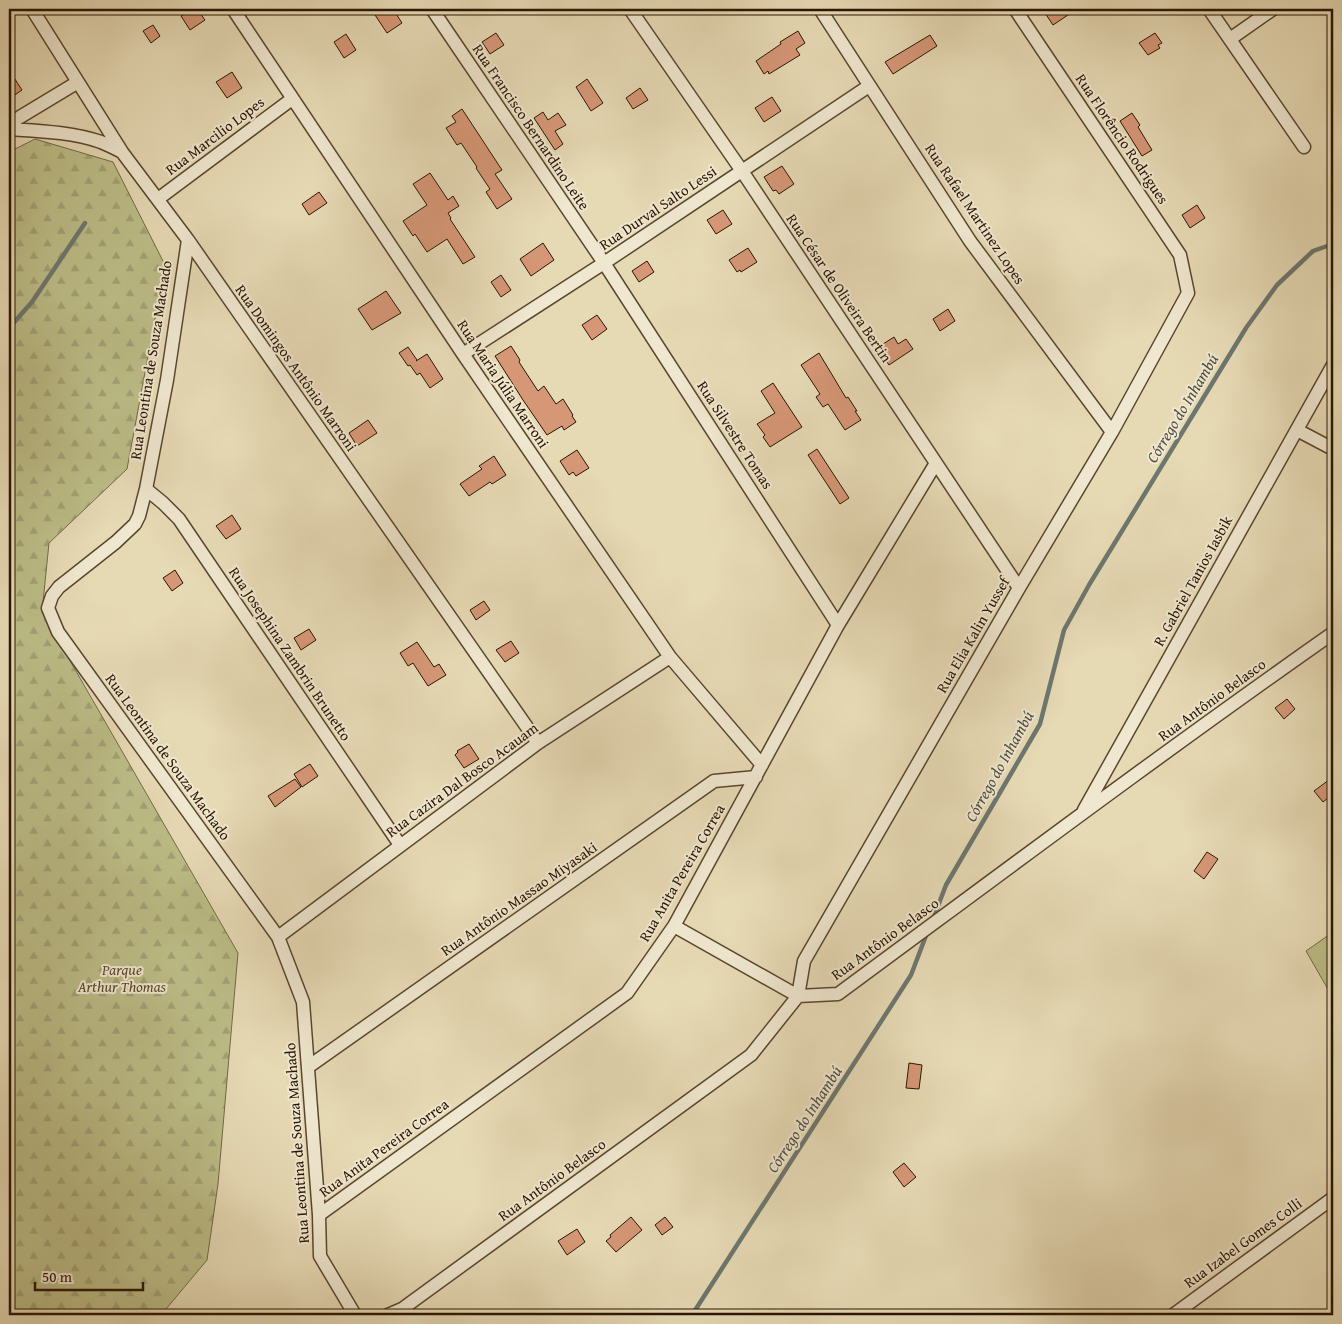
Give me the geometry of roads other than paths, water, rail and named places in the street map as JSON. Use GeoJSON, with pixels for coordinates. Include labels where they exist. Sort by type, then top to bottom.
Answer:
{"type":"FeatureCollection","features":[{"type":"Feature","properties":{"kind":"street","name":"Rua Domingos Antônio Marroni"},"geometry":{"type":"LineString","coordinates":[[32,9],[122,152],[188,240],[538,743]]}},
{"type":"Feature","properties":{"kind":"street","name":"Rua Maria Júlia Marroni"},"geometry":{"type":"LineString","coordinates":[[232,9],[463,354],[670,656],[762,765]]}},
{"type":"Feature","properties":{"kind":"street","name":"Rua Francisco Bernardino Leite"},"geometry":{"type":"LineString","coordinates":[[432,9],[604,263]]}},
{"type":"Feature","properties":{"kind":"street","name":"Rua César de Oliveira Bertin"},"geometry":{"type":"LineString","coordinates":[[630,9],[742,171],[1019,588]]}},
{"type":"Feature","properties":{"kind":"street","name":"Rua Rafael Martinez Lopes"},"geometry":{"type":"LineString","coordinates":[[820,9],[970,240],[1112,432]]}},
{"type":"Feature","properties":{"kind":"street","name":"Rua Florêncio Rodrigues"},"geometry":{"type":"LineString","coordinates":[[1015,9],[1180,255],[1188,293]]}},
{"type":"Feature","properties":{"kind":"street"},"geometry":{"type":"LineString","coordinates":[[1209,9],[1304,147]]}},
{"type":"Feature","properties":{"kind":"street"},"geometry":{"type":"LineString","coordinates":[[1230,39],[1274,9]]}},
{"type":"Feature","properties":{"kind":"street"},"geometry":{"type":"LineString","coordinates":[[9,127],[78,82]]}},
{"type":"Feature","properties":{"kind":"street","name":"Rua Durval Salto Lessi"},"geometry":{"type":"LineString","coordinates":[[463,354],[604,263],[869,86]]}},
{"type":"Feature","properties":{"kind":"street","name":"Rua Marcilio Lopes"},"geometry":{"type":"LineString","coordinates":[[158,199],[292,99]]}},
{"type":"Feature","properties":{"kind":"street"},"geometry":{"type":"LineString","coordinates":[[9,127],[86,138],[102,142],[122,152]]}},
{"type":"Feature","properties":{"kind":"street","name":"Rua Leontina de Souza Machado"},"geometry":{"type":"LineString","coordinates":[[188,240],[167,380],[139,516],[135,524],[116,542],[59,587],[52,596],[48,608],[58,632],[278,936],[303,1002],[319,1215],[320,1256],[355,1315]]}},
{"type":"Feature","properties":{"kind":"street","name":"Rua Silvestre Tomas"},"geometry":{"type":"LineString","coordinates":[[604,263],[838,625]]}},
{"type":"Feature","properties":{"kind":"street","name":"Rua Elia Kalin Yussef"},"geometry":{"type":"LineString","coordinates":[[798,996],[804,962],[1019,588],[1112,432],[1188,293]]}},
{"type":"Feature","properties":{"kind":"street","name":"R. Gabriel Tanios Iasbik"},"geometry":{"type":"LineString","coordinates":[[1078,817],[1333,365]]}},
{"type":"Feature","properties":{"kind":"street"},"geometry":{"type":"LineString","coordinates":[[1296,430],[1333,449]]}},
{"type":"Feature","properties":{"kind":"street","name":"Rua Anita Pereira Correa"},"geometry":{"type":"LineString","coordinates":[[319,1215],[627,993],[674,926],[838,625],[936,463]]}},
{"type":"Feature","properties":{"kind":"street","name":"Rua Josephina Zambrin Brunetto"},"geometry":{"type":"LineString","coordinates":[[146,489],[179,519],[400,845]]}},
{"type":"Feature","properties":{"kind":"street","name":"Rua Antônio Belasco"},"geometry":{"type":"LineString","coordinates":[[388,1315],[402,1309],[751,1055],[798,996],[838,994],[1250,691],[1333,633]]}},
{"type":"Feature","properties":{"kind":"street","name":"Rua Cazira Dal Bosco Acauam"},"geometry":{"type":"LineString","coordinates":[[278,936],[538,743],[670,656]]}},
{"type":"Feature","properties":{"kind":"street","name":"Rua Antônio Massao Miyasaki"},"geometry":{"type":"LineString","coordinates":[[308,1067],[714,781],[756,777]]}},
{"type":"Feature","properties":{"kind":"street"},"geometry":{"type":"LineString","coordinates":[[674,926],[798,996]]}},
{"type":"Feature","properties":{"kind":"street","name":"Rua Izabel Gomes Colli"},"geometry":{"type":"LineString","coordinates":[[1173,1315],[1333,1198]]}},
{"type":"Feature","properties":{"kind":"waterway"},"geometry":{"type":"LineString","coordinates":[[9,328],[32,302],[85,223]]}},
{"type":"Feature","properties":{"kind":"waterway","name":"Córrego do Inhambú"},"geometry":{"type":"LineString","coordinates":[[933,919],[946,885],[1040,724],[1064,630],[1089,585],[1246,328],[1277,285],[1313,251],[1333,244]]}},
{"type":"Feature","properties":{"kind":"waterway","name":"Córrego do Inhambú"},"geometry":{"type":"LineString","coordinates":[[692,1315],[911,975],[927,933]]}},
{"type":"Feature","properties":{"kind":"park label","name":"Parque Arthur Thomas"},"geometry":{"type":"Point","coordinates":[122,978]}}]}
